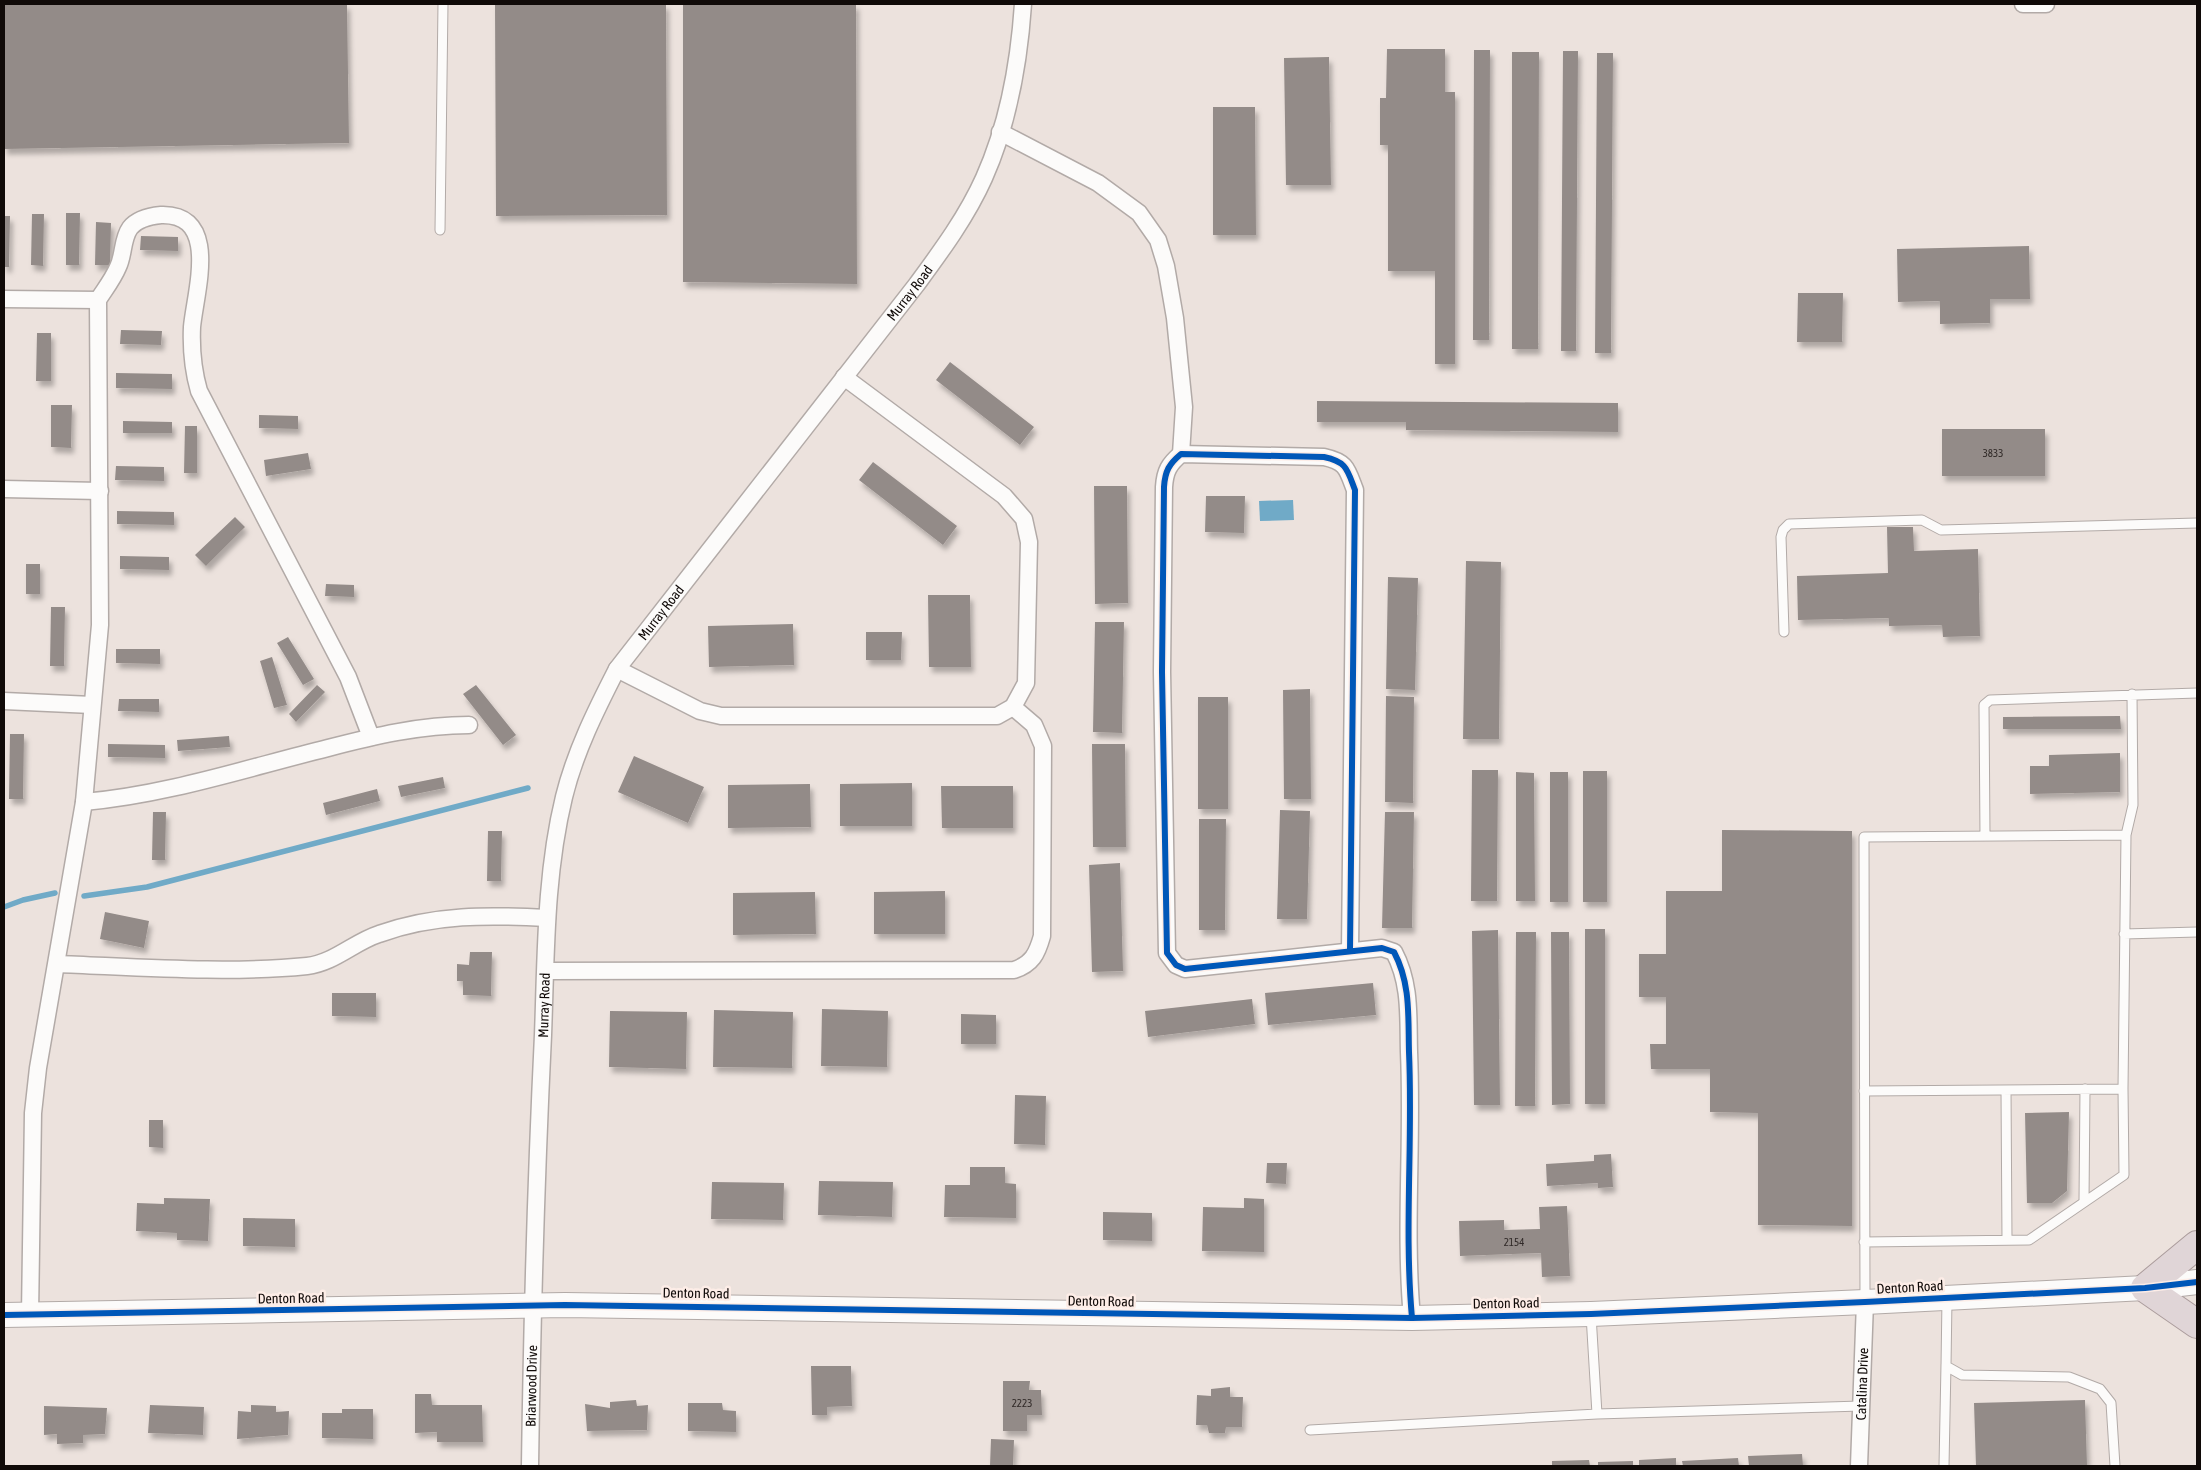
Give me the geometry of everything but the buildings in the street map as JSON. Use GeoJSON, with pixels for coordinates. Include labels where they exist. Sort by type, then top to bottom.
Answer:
{"type":"FeatureCollection","features":[{"type":"Feature","properties":{"kind":"highway"},"geometry":{"type":"LineString","coordinates":[[2197,1245],[2145,1288],[2197,1324]]}},
{"type":"Feature","properties":{"kind":"street","name":"Murray Road"},"geometry":{"type":"LineString","coordinates":[[534,1305],[550,870],[564,795],[575,761],[595,712],[617,669],[946,245],[984,178],[1000,132],[1016,72],[1023,4]]}},
{"type":"Feature","properties":{"kind":"street"},"geometry":{"type":"LineString","coordinates":[[2023,4],[2046,4]]}},
{"type":"Feature","properties":{"kind":"street"},"geometry":{"type":"LineString","coordinates":[[1000,132],[1098,183],[1139,213],[1158,240],[1166,266],[1175,318],[1184,407],[1181,454]]}},
{"type":"Feature","properties":{"kind":"street"},"geometry":{"type":"LineString","coordinates":[[30,1315],[33,1113],[38,1068],[84,802],[100,625],[98,300],[118,267],[131,227],[140,220],[152,216],[179,218],[189,224],[197,236],[200,249],[192,350],[193,371],[199,391],[348,677],[371,737]]}},
{"type":"Feature","properties":{"kind":"street"},"geometry":{"type":"LineString","coordinates":[[4,299],[98,300]]}},
{"type":"Feature","properties":{"kind":"street"},"geometry":{"type":"LineString","coordinates":[[617,669],[700,711],[721,716],[997,716],[1013,706],[1026,683],[1030,542],[1024,519],[1004,496],[844,377]]}},
{"type":"Feature","properties":{"kind":"street"},"geometry":{"type":"LineString","coordinates":[[1350,951],[1355,490],[1347,468],[1338,460],[1324,457],[1181,454],[1171,463],[1165,475],[1164,487],[1162,672],[1167,953],[1176,965],[1185,969],[1382,948],[1394,952],[1406,982],[1410,1082],[1409,1281],[1412,1318]]}},
{"type":"Feature","properties":{"kind":"street"},"geometry":{"type":"LineString","coordinates":[[4,490],[100,492]]}},
{"type":"Feature","properties":{"kind":"street"},"geometry":{"type":"LineString","coordinates":[[4,701],[92,705]]}},
{"type":"Feature","properties":{"kind":"street"},"geometry":{"type":"LineString","coordinates":[[546,971],[1014,970],[1027,965],[1039,948],[1042,936],[1043,746],[1034,726],[1013,706]]}},
{"type":"Feature","properties":{"kind":"street"},"geometry":{"type":"LineString","coordinates":[[84,802],[128,798],[371,737],[438,724],[470,724]]}},
{"type":"Feature","properties":{"kind":"street"},"geometry":{"type":"LineString","coordinates":[[57,964],[180,968],[309,966],[341,955],[376,934],[414,922],[468,916],[547,918]]}},
{"type":"Feature","properties":{"kind":"street","name":"Denton Road"},"geometry":{"type":"LineString","coordinates":[[4,1315],[534,1305],[1412,1318],[1591,1314],[1865,1302],[2145,1288],[2197,1282]]}},
{"type":"Feature","properties":{"kind":"street","name":"Catalina Drive"},"geometry":{"type":"LineString","coordinates":[[1859,1466],[1865,1302]]}},
{"type":"Feature","properties":{"kind":"street","name":"Briarwood Drive"},"geometry":{"type":"LineString","coordinates":[[530,1466],[534,1305]]}},
{"type":"Feature","properties":{"kind":"lane"},"geometry":{"type":"LineString","coordinates":[[440,230],[443,4]]}},
{"type":"Feature","properties":{"kind":"lane"},"geometry":{"type":"LineString","coordinates":[[1784,632],[1781,537],[1783,530],[1789,524],[1922,520],[1941,530],[2197,523]]}},
{"type":"Feature","properties":{"kind":"lane"},"geometry":{"type":"LineString","coordinates":[[1985,836],[1984,705],[1990,700],[1999,698],[2197,693]]}},
{"type":"Feature","properties":{"kind":"lane"},"geometry":{"type":"LineString","coordinates":[[1864,1242],[2029,1240],[2084,1200],[2124,1175],[2124,934],[2126,835],[2133,805],[2132,694]]}},
{"type":"Feature","properties":{"kind":"lane"},"geometry":{"type":"LineString","coordinates":[[1865,1302],[1864,837],[2126,835]]}},
{"type":"Feature","properties":{"kind":"lane"},"geometry":{"type":"LineString","coordinates":[[2124,934],[2197,932]]}},
{"type":"Feature","properties":{"kind":"lane"},"geometry":{"type":"LineString","coordinates":[[2084,1200],[2085,1089]]}},
{"type":"Feature","properties":{"kind":"lane"},"geometry":{"type":"LineString","coordinates":[[1864,1091],[2123,1089]]}},
{"type":"Feature","properties":{"kind":"lane"},"geometry":{"type":"LineString","coordinates":[[2006,1090],[2007,1240]]}},
{"type":"Feature","properties":{"kind":"lane"},"geometry":{"type":"LineString","coordinates":[[1944,1466],[1947,1297]]}},
{"type":"Feature","properties":{"kind":"lane"},"geometry":{"type":"LineString","coordinates":[[1591,1314],[1597,1414]]}},
{"type":"Feature","properties":{"kind":"lane"},"geometry":{"type":"LineString","coordinates":[[1946,1364],[1962,1375],[2069,1377],[2100,1389],[2111,1402],[2115,1466]]}},
{"type":"Feature","properties":{"kind":"lane"},"geometry":{"type":"LineString","coordinates":[[1310,1430],[1597,1414],[1861,1406]]}},
{"type":"Feature","properties":{"kind":"water"},"geometry":{"type":"Polygon","coordinates":[[[1293,500],[1294,520],[1260,521],[1259,501],[1293,500]]]}},
{"type":"Feature","properties":{"kind":"waterway"},"geometry":{"type":"LineString","coordinates":[[84,896],[147,887],[528,788]]}},
{"type":"Feature","properties":{"kind":"waterway"},"geometry":{"type":"LineString","coordinates":[[4,907],[23,900],[55,893]]}},
{"type":"Feature","properties":{"kind":"cycle path"},"geometry":{"type":"LineString","coordinates":[[1350,951],[1355,490],[1342,464],[1324,457],[1181,454],[1168,468],[1164,487],[1162,672],[1167,953],[1176,965],[1185,969],[1382,948],[1394,952],[1403,976],[1408,1001],[1410,1085],[1409,1252],[1412,1318]]}},
{"type":"Feature","properties":{"kind":"cycle path"},"geometry":{"type":"LineString","coordinates":[[4,1315],[565,1305],[1412,1318],[1591,1314],[1865,1302],[2145,1288],[2197,1282]]}}]}
